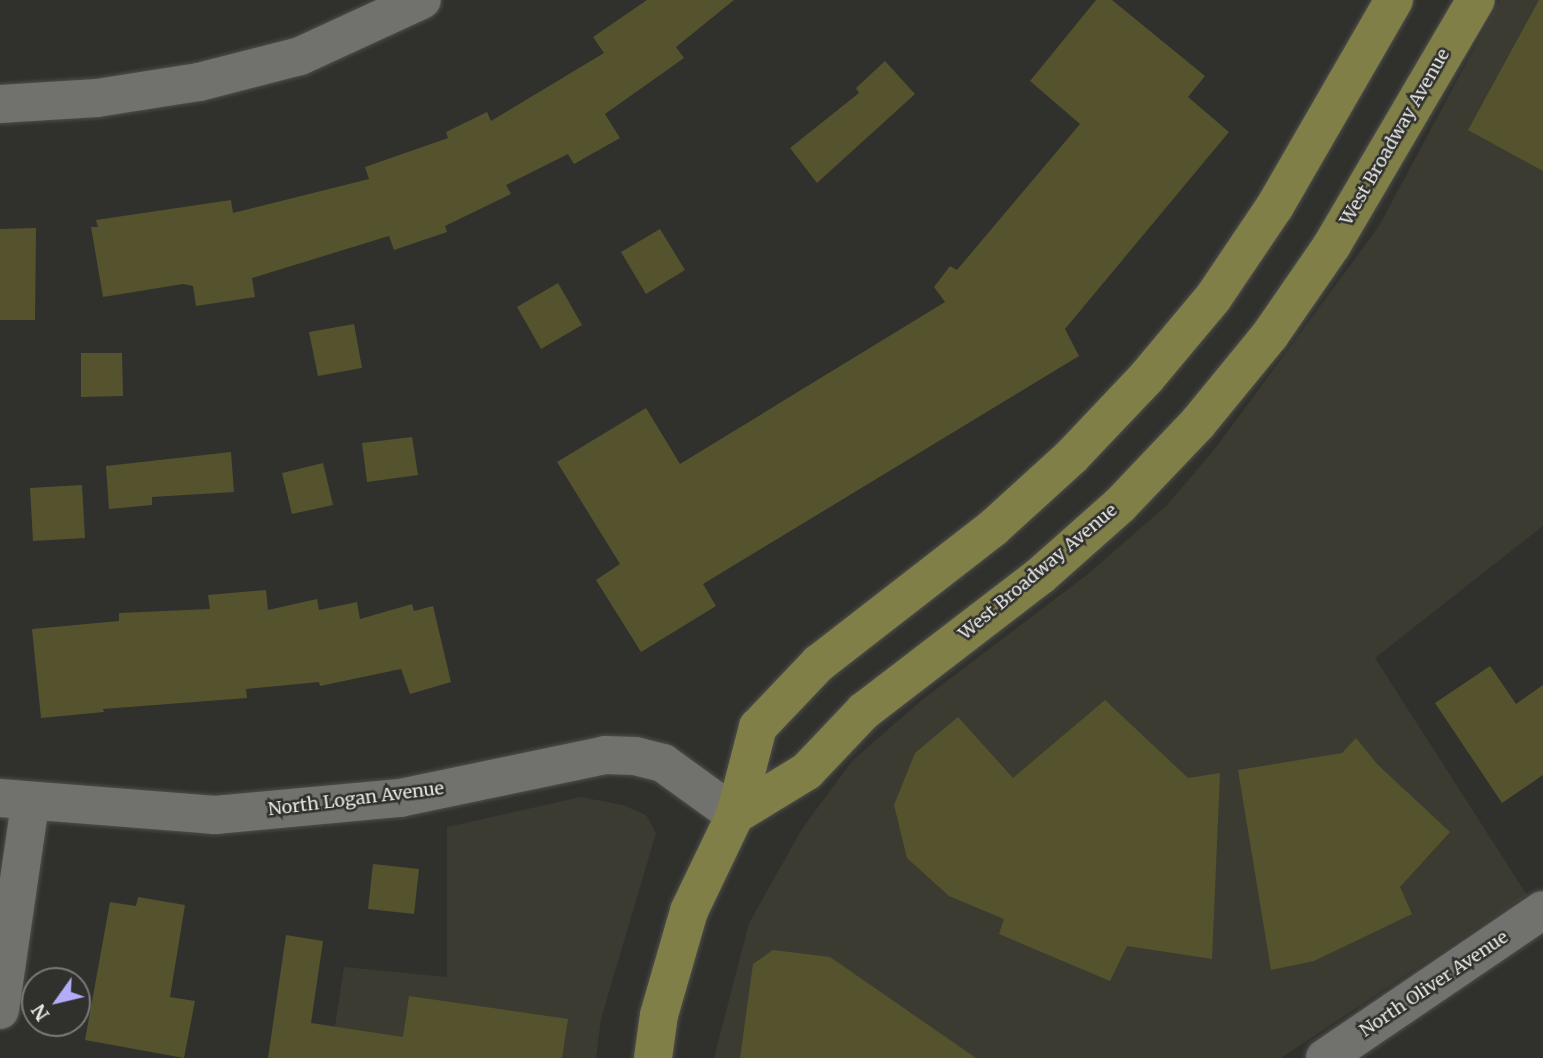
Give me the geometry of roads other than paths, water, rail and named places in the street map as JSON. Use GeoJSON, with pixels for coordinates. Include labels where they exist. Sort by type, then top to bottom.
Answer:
{"type":"FeatureCollection","features":[{"type":"Feature","properties":{"kind":"main road"},"geometry":{"type":"LineString","coordinates":[[653,1058],[659,1015],[689,911],[735,815],[758,727],[818,663],[993,528],[1072,456],[1146,379],[1213,298],[1328,119],[1394,0]]}},
{"type":"Feature","properties":{"kind":"main road","name":"West Broadway Avenue"},"geometry":{"type":"LineString","coordinates":[[735,815],[807,771],[864,711],[1040,576],[1120,505],[1198,423],[1270,335],[1332,245],[1476,0]]}},
{"type":"Feature","properties":{"kind":"street"},"geometry":{"type":"LineString","coordinates":[[0,104],[97,98],[199,82],[300,56],[422,0]]}},
{"type":"Feature","properties":{"kind":"street","name":"North Logan Avenue"},"geometry":{"type":"LineString","coordinates":[[15,801],[215,815],[400,798],[605,755],[635,756],[663,764],[735,815]]}},
{"type":"Feature","properties":{"kind":"street"},"geometry":{"type":"LineString","coordinates":[[0,1010],[15,801]]}},
{"type":"Feature","properties":{"kind":"street","name":"North Oliver Avenue"},"geometry":{"type":"LineString","coordinates":[[1325,1058],[1543,910]]}}]}
